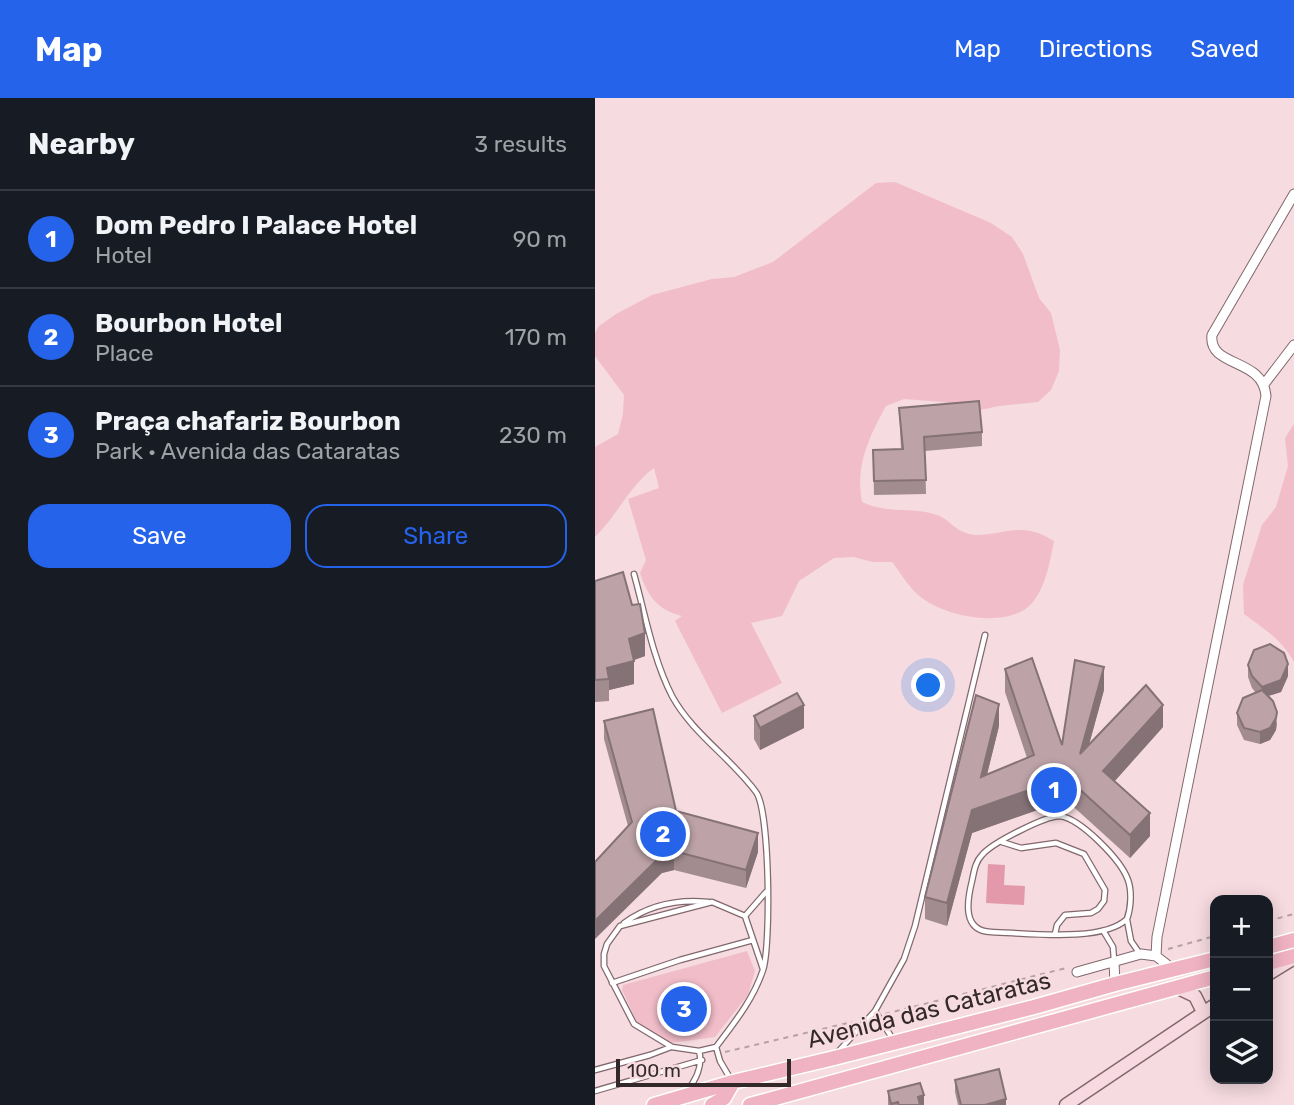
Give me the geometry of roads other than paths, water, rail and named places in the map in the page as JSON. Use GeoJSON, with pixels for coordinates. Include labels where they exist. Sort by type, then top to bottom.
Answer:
{"type":"FeatureCollection","features":[{"type":"Feature","properties":{"kind":"main road"},"geometry":{"type":"LineString","coordinates":[[1273,946],[1294,940]]}},
{"type":"Feature","properties":{"kind":"main road"},"geometry":{"type":"LineString","coordinates":[[1273,962],[1294,957]]}},
{"type":"Feature","properties":{"kind":"main road","name":"Avenida das Cataratas"},"geometry":{"type":"LineString","coordinates":[[654,1105],[733,1082],[1210,961]]}},
{"type":"Feature","properties":{"kind":"main road","name":"Avenida das Cataratas"},"geometry":{"type":"LineString","coordinates":[[751,1105],[1210,979]]}},
{"type":"Feature","properties":{"kind":"main road"},"geometry":{"type":"LineString","coordinates":[[712,1105],[724,1098],[733,1082]]}},
{"type":"Feature","properties":{"kind":"street"},"geometry":{"type":"LineString","coordinates":[[1265,383],[1258,376],[1215,351],[1211,344],[1212,335],[1294,194]]}},
{"type":"Feature","properties":{"kind":"street"},"geometry":{"type":"LineString","coordinates":[[1156,956],[1207,680],[1263,410],[1265,383],[1294,345]]}},
{"type":"Feature","properties":{"kind":"street"},"geometry":{"type":"LineString","coordinates":[[1077,972],[1141,954],[1156,956],[1174,970]]}},
{"type":"Feature","properties":{"kind":"street"},"geometry":{"type":"LineString","coordinates":[[1273,971],[1294,957]]}},
{"type":"Feature","properties":{"kind":"street"},"geometry":{"type":"LineString","coordinates":[[1114,962],[1115,984]]}},
{"type":"Feature","properties":{"kind":"street"},"geometry":{"type":"LineString","coordinates":[[1178,988],[1195,996],[1203,1012]]}},
{"type":"Feature","properties":{"kind":"street"},"geometry":{"type":"LineString","coordinates":[[1066,1105],[1210,1008]]}},
{"type":"Feature","properties":{"kind":"lane"},"geometry":{"type":"LineString","coordinates":[[634,575],[663,674],[673,698],[758,794],[765,820],[768,936],[763,969],[747,1005],[716,1047],[699,1051],[672,1047],[634,1024],[604,966],[604,954],[619,926],[640,912],[684,900],[712,902],[745,916],[763,969]]}},
{"type":"Feature","properties":{"kind":"lane"},"geometry":{"type":"LineString","coordinates":[[830,1059],[877,1013],[904,959],[915,926],[985,635]]}},
{"type":"Feature","properties":{"kind":"lane"},"geometry":{"type":"LineString","coordinates":[[1127,919],[1104,932],[985,932],[970,922],[967,912],[977,863],[986,850],[1050,817],[1071,818],[1122,867],[1130,887],[1127,919],[1132,941],[1141,954]]}},
{"type":"Feature","properties":{"kind":"lane"},"geometry":{"type":"LineString","coordinates":[[1001,842],[1021,848],[1056,843],[1084,854],[1104,890],[1104,901],[1091,913],[1065,915],[1057,925],[1055,934]]}},
{"type":"Feature","properties":{"kind":"lane"},"geometry":{"type":"LineString","coordinates":[[745,916],[766,892]]}},
{"type":"Feature","properties":{"kind":"lane"},"geometry":{"type":"LineString","coordinates":[[619,926],[712,902]]}},
{"type":"Feature","properties":{"kind":"lane"},"geometry":{"type":"LineString","coordinates":[[1104,932],[1113,947],[1114,962]]}},
{"type":"Feature","properties":{"kind":"lane"},"geometry":{"type":"LineString","coordinates":[[612,984],[680,960],[753,940]]}},
{"type":"Feature","properties":{"kind":"lane"},"geometry":{"type":"LineString","coordinates":[[877,1013],[895,1042]]}},
{"type":"Feature","properties":{"kind":"lane"},"geometry":{"type":"LineString","coordinates":[[595,1062],[598,1069],[672,1047]]}},
{"type":"Feature","properties":{"kind":"lane"},"geometry":{"type":"LineString","coordinates":[[716,1047],[733,1082]]}},
{"type":"Feature","properties":{"kind":"lane"},"geometry":{"type":"LineString","coordinates":[[682,1097],[692,1084],[702,1060],[699,1051]]}},
{"type":"Feature","properties":{"kind":"lane"},"geometry":{"type":"LineString","coordinates":[[595,1091],[702,1060]]}},
{"type":"Feature","properties":{"kind":"place","name":"Dom Pedro I Palace Hotel"},"geometry":{"type":"Point","coordinates":[1054,790]}},
{"type":"Feature","properties":{"kind":"place","name":"Bourbon Hotel"},"geometry":{"type":"Point","coordinates":[663,834]}},
{"type":"Feature","properties":{"kind":"place","name":"Praça chafariz Bourbon"},"geometry":{"type":"Point","coordinates":[684,1009]}}]}
